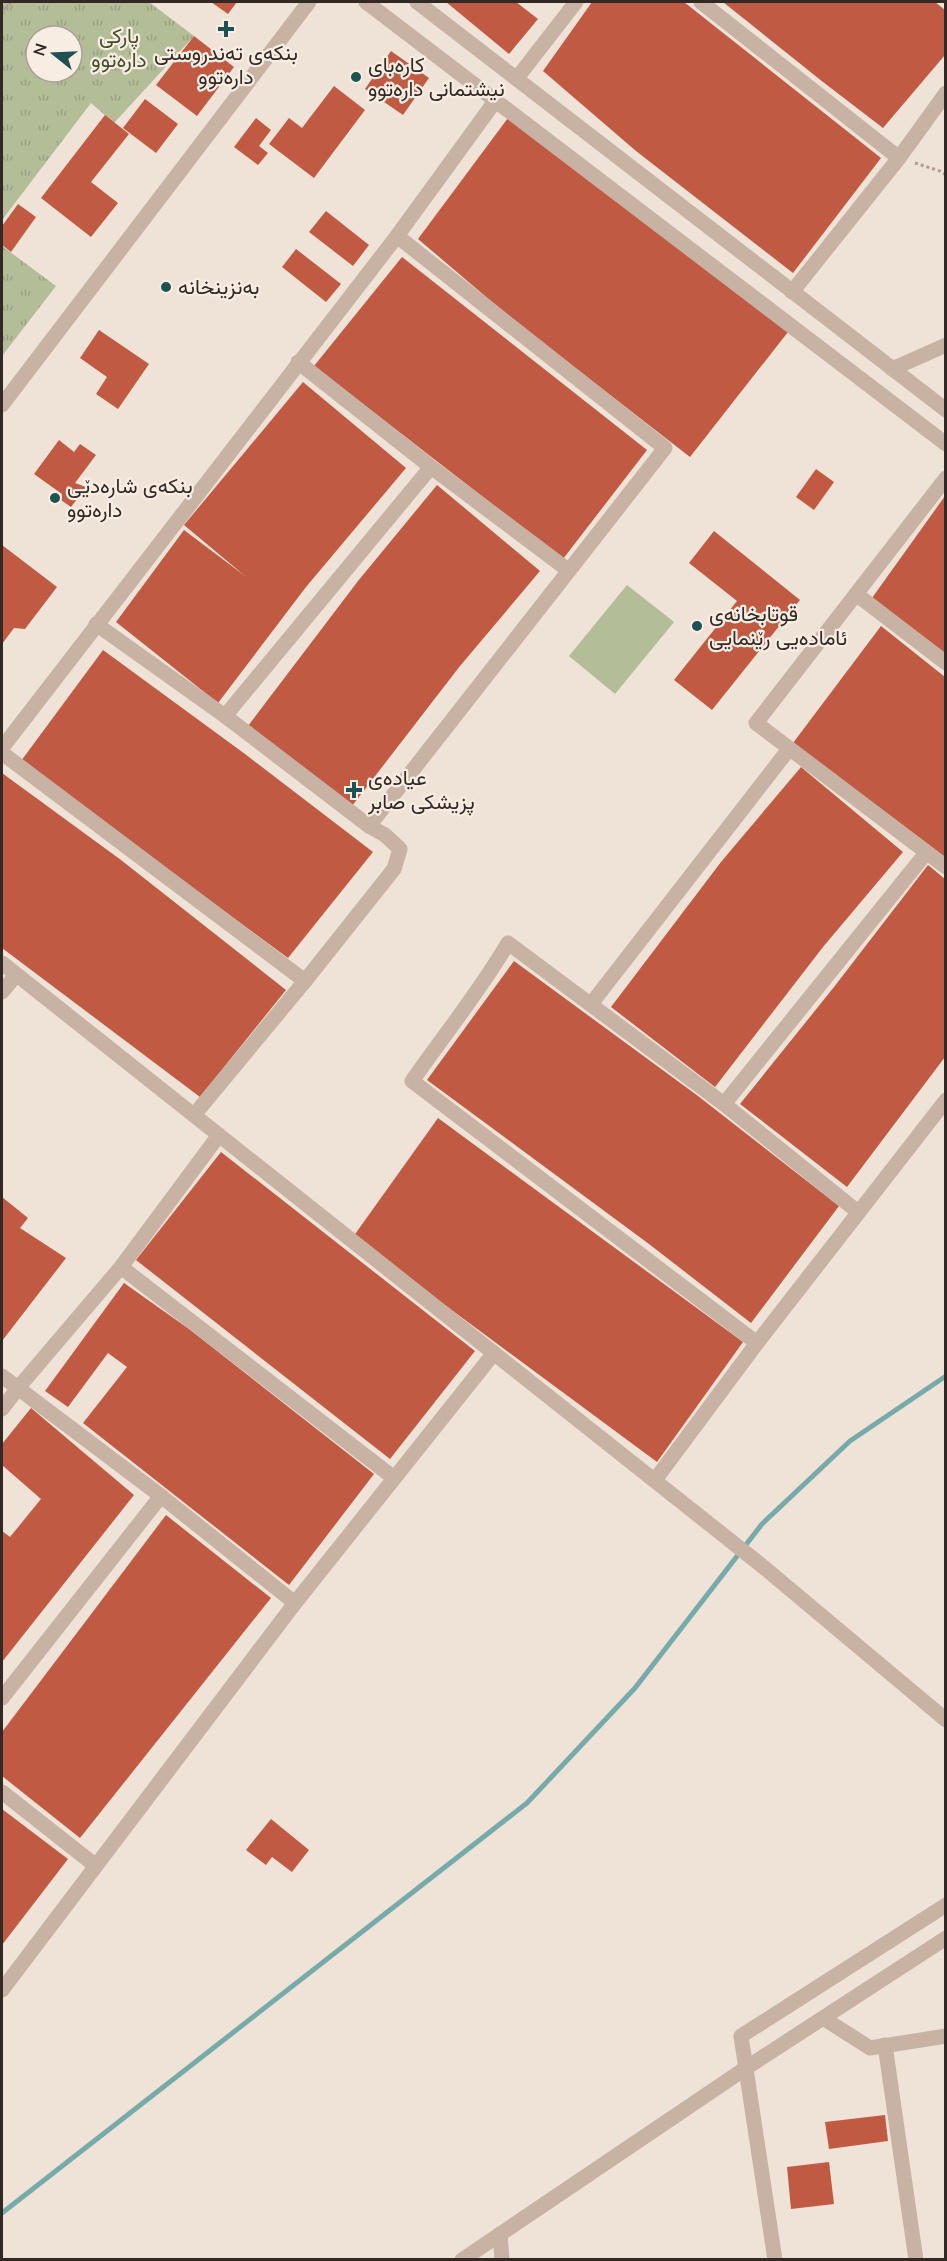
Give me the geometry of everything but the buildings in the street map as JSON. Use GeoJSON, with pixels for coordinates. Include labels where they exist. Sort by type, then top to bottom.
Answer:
{"type":"FeatureCollection","features":[{"type":"Feature","properties":{"kind":"street"},"geometry":{"type":"LineString","coordinates":[[2,405],[309,2]]}},
{"type":"Feature","properties":{"kind":"street"},"geometry":{"type":"LineString","coordinates":[[366,2],[945,444]]}},
{"type":"Feature","properties":{"kind":"street"},"geometry":{"type":"LineString","coordinates":[[417,2],[945,410]]}},
{"type":"Feature","properties":{"kind":"street"},"geometry":{"type":"LineString","coordinates":[[517,78],[576,2]]}},
{"type":"Feature","properties":{"kind":"street"},"geometry":{"type":"LineString","coordinates":[[701,2],[899,158]]}},
{"type":"Feature","properties":{"kind":"street"},"geometry":{"type":"LineString","coordinates":[[792,292],[899,158],[945,93]]}},
{"type":"Feature","properties":{"kind":"street"},"geometry":{"type":"LineString","coordinates":[[2,748],[397,236],[496,100]]}},
{"type":"Feature","properties":{"kind":"street"},"geometry":{"type":"LineString","coordinates":[[369,826],[665,448],[397,236]]}},
{"type":"Feature","properties":{"kind":"street"},"geometry":{"type":"LineString","coordinates":[[892,369],[945,345]]}},
{"type":"Feature","properties":{"kind":"street"},"geometry":{"type":"LineString","coordinates":[[298,362],[431,467],[568,570]]}},
{"type":"Feature","properties":{"kind":"street"},"geometry":{"type":"LineString","coordinates":[[225,716],[431,467]]}},
{"type":"Feature","properties":{"kind":"street"},"geometry":{"type":"LineString","coordinates":[[945,478],[756,723],[945,867]]}},
{"type":"Feature","properties":{"kind":"street"},"geometry":{"type":"LineString","coordinates":[[856,594],[945,663]]}},
{"type":"Feature","properties":{"kind":"street"},"geometry":{"type":"LineString","coordinates":[[96,624],[225,716],[369,826],[385,835],[400,849],[393,869],[305,981],[194,1115]]}},
{"type":"Feature","properties":{"kind":"street"},"geometry":{"type":"LineString","coordinates":[[591,1004],[789,749]]}},
{"type":"Feature","properties":{"kind":"street"},"geometry":{"type":"LineString","coordinates":[[2,753],[305,981]]}},
{"type":"Feature","properties":{"kind":"street"},"geometry":{"type":"LineString","coordinates":[[724,1104],[926,853]]}},
{"type":"Feature","properties":{"kind":"street"},"geometry":{"type":"LineString","coordinates":[[757,1343],[412,1081],[487,978],[507,943],[724,1104],[858,1212]]}},
{"type":"Feature","properties":{"kind":"street"},"geometry":{"type":"LineString","coordinates":[[2,963],[720,1532],[945,1720]]}},
{"type":"Feature","properties":{"kind":"street"},"geometry":{"type":"LineString","coordinates":[[2,992],[16,975]]}},
{"type":"Feature","properties":{"kind":"street"},"geometry":{"type":"LineString","coordinates":[[655,1480],[757,1343],[945,1100]]}},
{"type":"Feature","properties":{"kind":"street"},"geometry":{"type":"LineString","coordinates":[[2,1409],[121,1267],[219,1135]]}},
{"type":"Feature","properties":{"kind":"street"},"geometry":{"type":"LineString","coordinates":[[121,1267],[394,1478]]}},
{"type":"Feature","properties":{"kind":"street"},"geometry":{"type":"LineString","coordinates":[[2,1990],[295,1603],[494,1353]]}},
{"type":"Feature","properties":{"kind":"street"},"geometry":{"type":"LineString","coordinates":[[2,1376],[161,1496],[295,1603]]}},
{"type":"Feature","properties":{"kind":"street"},"geometry":{"type":"LineString","coordinates":[[2,1698],[161,1496]]}},
{"type":"Feature","properties":{"kind":"street"},"geometry":{"type":"LineString","coordinates":[[2,1792],[96,1866]]}},
{"type":"Feature","properties":{"kind":"street"},"geometry":{"type":"LineString","coordinates":[[775,2259],[741,2036],[945,1905]]}},
{"type":"Feature","properties":{"kind":"street"},"geometry":{"type":"LineString","coordinates":[[462,2259],[746,2068],[945,1938]]}},
{"type":"Feature","properties":{"kind":"street"},"geometry":{"type":"LineString","coordinates":[[823,2018],[870,2048],[945,2036]]}},
{"type":"Feature","properties":{"kind":"street"},"geometry":{"type":"LineString","coordinates":[[885,2045],[915,2259]]}},
{"type":"Feature","properties":{"kind":"street"},"geometry":{"type":"LineString","coordinates":[[500,2234],[502,2259]]}},
{"type":"Feature","properties":{"kind":"path"},"geometry":{"type":"LineString","coordinates":[[2,14],[11,2]]}},
{"type":"Feature","properties":{"kind":"path"},"geometry":{"type":"LineString","coordinates":[[899,158],[940,171],[945,175]]}},
{"type":"Feature","properties":{"kind":"green space","name":"پارکی دارەتوو"},"geometry":{"type":"Polygon","coordinates":[[[2,2],[149,2],[194,36],[114,123],[91,103],[2,220],[2,2]]]}},
{"type":"Feature","properties":{"kind":"green space"},"geometry":{"type":"Polygon","coordinates":[[[2,246],[56,286],[2,356],[2,246]]]}},
{"type":"Feature","properties":{"kind":"green space"},"geometry":{"type":"Polygon","coordinates":[[[627,585],[674,622],[615,694],[569,656],[627,585]]]}},
{"type":"Feature","properties":{"kind":"waterway"},"geometry":{"type":"LineString","coordinates":[[2,2213],[527,1803],[635,1688],[762,1524],[850,1441],[946,1376]]}},
{"type":"Feature","properties":{"kind":"place","name":"بنکەی تەندروستی دارەتوو"},"geometry":{"type":"Point","coordinates":[226,29]}},
{"type":"Feature","properties":{"kind":"place","name":"کارەبای نیشتمانی دارەتوو"},"geometry":{"type":"Point","coordinates":[356,77]}},
{"type":"Feature","properties":{"kind":"place","name":"بەنزینخانە"},"geometry":{"type":"Point","coordinates":[166,287]}},
{"type":"Feature","properties":{"kind":"place","name":"بنکەی شارەدێی دارەتوو"},"geometry":{"type":"Point","coordinates":[55,498]}},
{"type":"Feature","properties":{"kind":"place","name":"قوتابخانەی ئامادەیی رێنمایی"},"geometry":{"type":"Point","coordinates":[697,626]}},
{"type":"Feature","properties":{"kind":"place","name":"عیادەی پزیشکی صابر"},"geometry":{"type":"Point","coordinates":[354,790]}}]}
